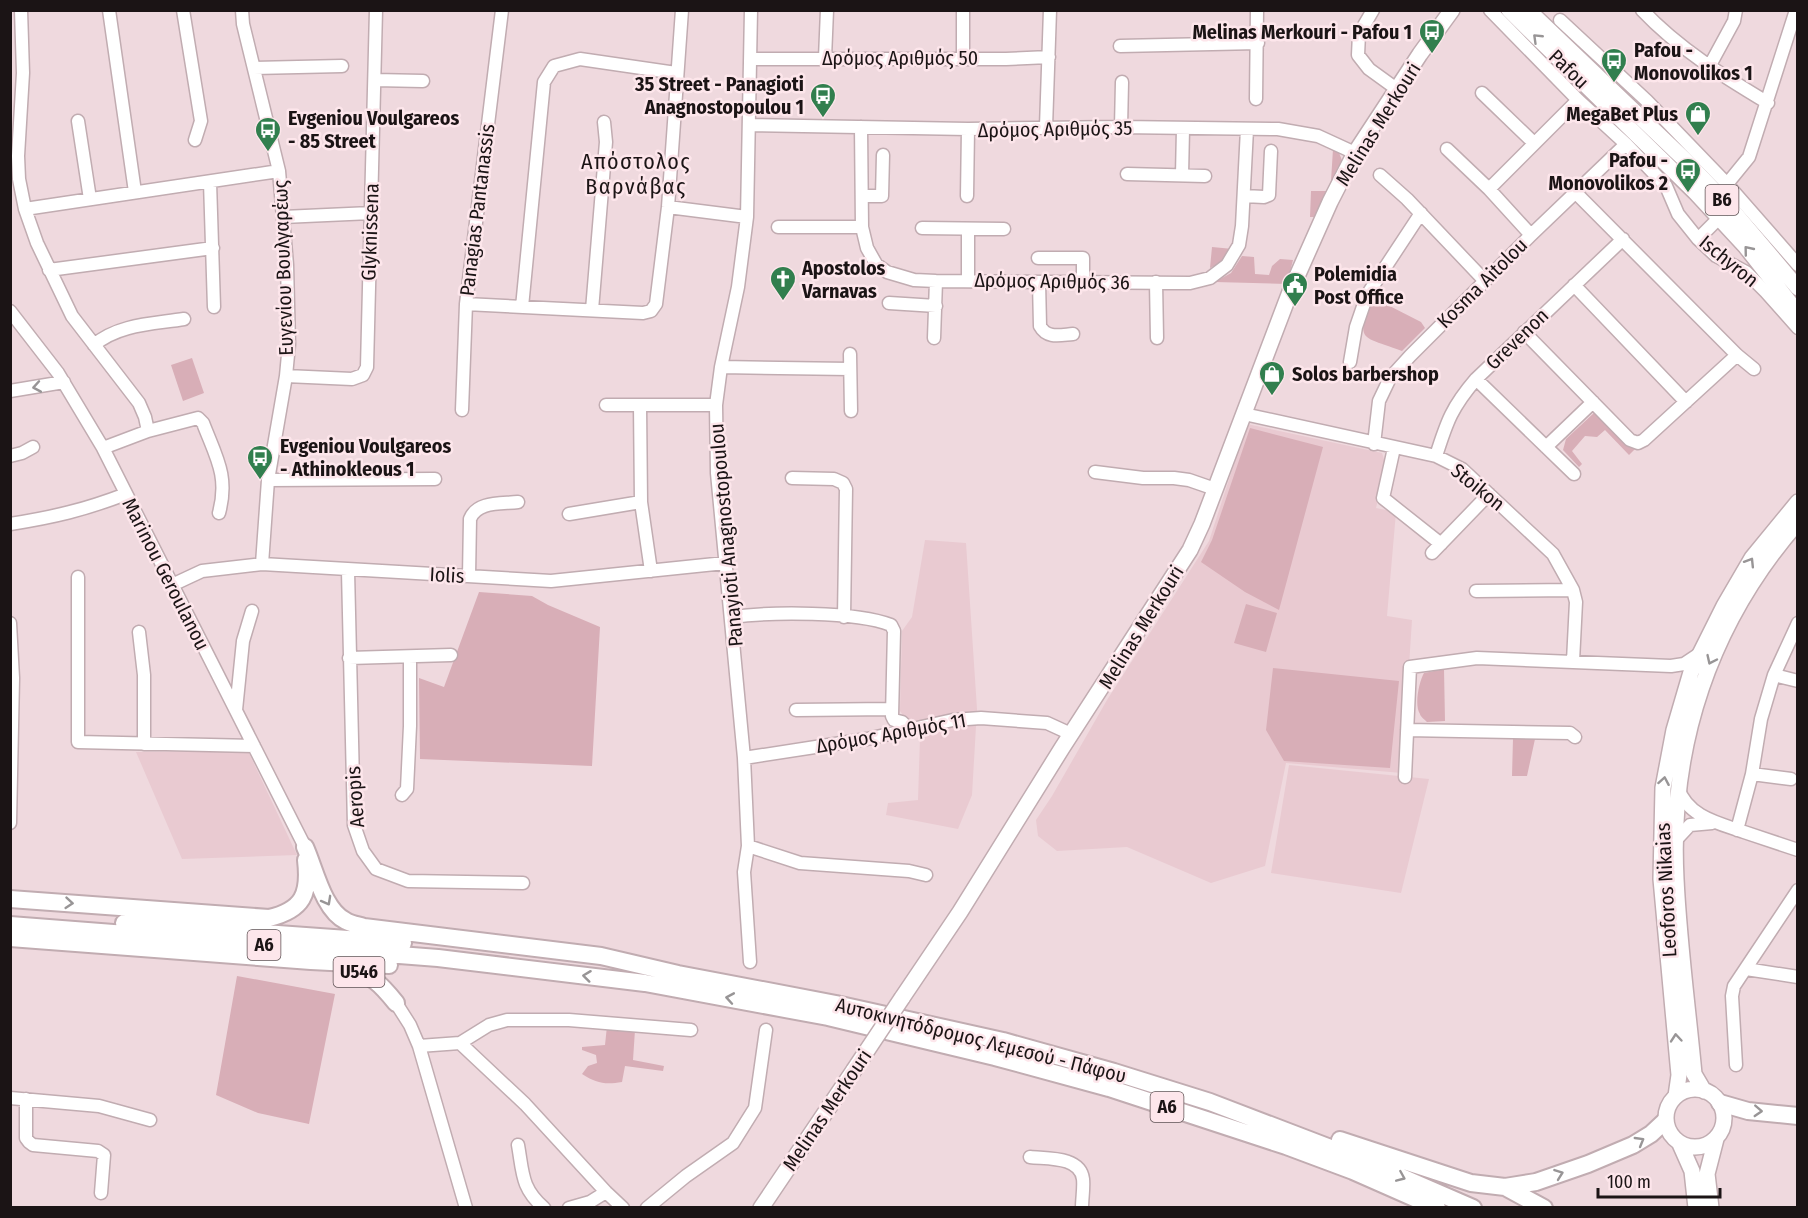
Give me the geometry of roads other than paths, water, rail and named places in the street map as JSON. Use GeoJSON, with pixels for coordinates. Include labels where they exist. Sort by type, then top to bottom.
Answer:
{"type":"FeatureCollection","features":[{"type":"Feature","properties":{"kind":"highway"},"geometry":{"type":"LineString","coordinates":[[10,899],[268,918],[286,914],[298,905],[306,890],[308,872],[305,847]]}},
{"type":"Feature","properties":{"kind":"highway"},"geometry":{"type":"LineString","coordinates":[[305,847],[322,893],[331,910],[345,921],[364,927],[601,956],[678,974]]}},
{"type":"Feature","properties":{"kind":"highway","name":"A6"},"geometry":{"type":"LineString","coordinates":[[10,915],[390,941],[678,974],[789,1002]]}},
{"type":"Feature","properties":{"kind":"highway"},"geometry":{"type":"LineString","coordinates":[[223,916],[390,941]]}},
{"type":"Feature","properties":{"kind":"highway","name":"A6"},"geometry":{"type":"LineString","coordinates":[[10,925],[438,958],[789,1002]]}},
{"type":"Feature","properties":{"kind":"highway"},"geometry":{"type":"LineString","coordinates":[[10,938],[311,961],[441,968],[516,967]]}},
{"type":"Feature","properties":{"kind":"highway","name":"U546"},"geometry":{"type":"LineString","coordinates":[[311,961],[373,978],[396,1003]]}},
{"type":"Feature","properties":{"kind":"highway","name":"Αυτοκινητόδρομος Λεμεσού - Πάφου"},"geometry":{"type":"LineString","coordinates":[[789,1002],[883,1014],[1003,1041],[1114,1072],[1210,1102],[1367,1162],[1473,1208]]}},
{"type":"Feature","properties":{"kind":"highway","name":"Αυτοκινητόδρομος Λεμεσού - Πάφου"},"geometry":{"type":"LineString","coordinates":[[789,1002],[828,1017],[1007,1060],[1109,1088],[1353,1171],[1437,1208]]}},
{"type":"Feature","properties":{"kind":"highway"},"geometry":{"type":"LineString","coordinates":[[1210,1102],[1286,1122],[1471,1183],[1505,1187],[1536,1182],[1588,1164],[1633,1145],[1651,1134],[1665,1121]]}},
{"type":"Feature","properties":{"kind":"highway"},"geometry":{"type":"LineString","coordinates":[[1720,1103],[1748,1111],[1797,1116]]}},
{"type":"Feature","properties":{"kind":"highway"},"geometry":{"type":"LineString","coordinates":[[1211,1121],[1414,1208]]}},
{"type":"Feature","properties":{"kind":"highway"},"geometry":{"type":"LineString","coordinates":[[1505,1187],[1544,1208]]}},
{"type":"Feature","properties":{"kind":"main road","name":"Melinas Merkouri"},"geometry":{"type":"LineString","coordinates":[[761,1208],[960,912],[1190,550],[1290,292],[1330,202],[1355,153],[1452,10]]}},
{"type":"Feature","properties":{"kind":"main road","name":"Pafou"},"geometry":{"type":"LineString","coordinates":[[1509,10],[1695,192],[1746,247],[1797,313]]}},
{"type":"Feature","properties":{"kind":"main road","name":"Pafou"},"geometry":{"type":"LineString","coordinates":[[1530,12],[1698,175],[1750,230],[1797,288]]}},
{"type":"Feature","properties":{"kind":"main road","name":"Leoforos Nikaias"},"geometry":{"type":"LineString","coordinates":[[1676,1096],[1679,1075],[1661,879],[1660,822],[1663,788],[1674,730],[1688,682],[1700,654],[1752,558],[1797,502]]}},
{"type":"Feature","properties":{"kind":"main road","name":"Leoforos Nikaias"},"geometry":{"type":"LineString","coordinates":[[1704,1091],[1694,1074],[1676,879],[1678,787],[1686,737],[1706,671],[1734,611],[1761,569],[1797,522]]}},
{"type":"Feature","properties":{"kind":"main road"},"geometry":{"type":"LineString","coordinates":[[1696,1208],[1692,1171],[1680,1144],[1667,1130],[1665,1121],[1670,1103],[1676,1096],[1694,1089],[1713,1095],[1724,1112],[1724,1122],[1716,1139],[1707,1174],[1711,1208]]}},
{"type":"Feature","properties":{"kind":"main road"},"geometry":{"type":"LineString","coordinates":[[1680,1144],[1698,1148],[1716,1139]]}},
{"type":"Feature","properties":{"kind":"street"},"geometry":{"type":"LineString","coordinates":[[21,10],[23,73],[18,156],[19,179],[25,209],[37,243],[72,316],[139,403],[146,417],[148,431]]}},
{"type":"Feature","properties":{"kind":"street"},"geometry":{"type":"LineString","coordinates":[[109,10],[135,192]]}},
{"type":"Feature","properties":{"kind":"street"},"geometry":{"type":"LineString","coordinates":[[183,10],[201,121],[195,140]]}},
{"type":"Feature","properties":{"kind":"street","name":"Ευγενίου Βουλγαρέως"},"geometry":{"type":"LineString","coordinates":[[242,10],[243,24],[279,171],[287,265],[286,376],[268,480],[262,564]]}},
{"type":"Feature","properties":{"kind":"street","name":"Glyknissena"},"geometry":{"type":"LineString","coordinates":[[286,376],[352,379],[363,375],[367,367],[376,10]]}},
{"type":"Feature","properties":{"kind":"street","name":"Panagias Pantanassis"},"geometry":{"type":"LineString","coordinates":[[462,410],[466,304],[502,10]]}},
{"type":"Feature","properties":{"kind":"street"},"geometry":{"type":"LineString","coordinates":[[466,304],[651,312],[656,304],[668,207],[682,10]]}},
{"type":"Feature","properties":{"kind":"street","name":"Panayioti Anagnostopoulou"},"geometry":{"type":"LineString","coordinates":[[750,962],[744,872],[748,846],[744,758],[717,473],[716,405],[721,367],[738,287],[747,217],[752,10]]}},
{"type":"Feature","properties":{"kind":"street"},"geometry":{"type":"LineString","coordinates":[[825,58],[827,10]]}},
{"type":"Feature","properties":{"kind":"street"},"geometry":{"type":"LineString","coordinates":[[1046,128],[1050,10]]}},
{"type":"Feature","properties":{"kind":"street"},"geometry":{"type":"LineString","coordinates":[[1256,99],[1257,10]]}},
{"type":"Feature","properties":{"kind":"street"},"geometry":{"type":"LineString","coordinates":[[1372,10],[1359,34],[1358,55],[1369,69],[1398,90]]}},
{"type":"Feature","properties":{"kind":"street","name":"Ischyron"},"geometry":{"type":"LineString","coordinates":[[1490,10],[1666,186],[1678,214],[1698,239],[1716,256],[1746,272],[1797,328]]}},
{"type":"Feature","properties":{"kind":"street"},"geometry":{"type":"LineString","coordinates":[[1642,10],[1661,30],[1708,67],[1768,103]]}},
{"type":"Feature","properties":{"kind":"street"},"geometry":{"type":"LineString","coordinates":[[1708,67],[1734,21],[1736,10]]}},
{"type":"Feature","properties":{"kind":"street"},"geometry":{"type":"LineString","coordinates":[[1727,184],[1749,157],[1796,10]]}},
{"type":"Feature","properties":{"kind":"street"},"geometry":{"type":"LineString","coordinates":[[963,11],[963,58]]}},
{"type":"Feature","properties":{"kind":"street"},"geometry":{"type":"LineString","coordinates":[[1530,12],[1559,15],[1647,101],[1793,251],[1797,265]]}},
{"type":"Feature","properties":{"kind":"street"},"geometry":{"type":"LineString","coordinates":[[1120,46],[1258,43]]}},
{"type":"Feature","properties":{"kind":"street","name":"Δρόμος Αριθμός 50"},"geometry":{"type":"LineString","coordinates":[[752,59],[1049,57]]}},
{"type":"Feature","properties":{"kind":"street"},"geometry":{"type":"LineString","coordinates":[[522,307],[544,82],[554,66],[580,59],[676,73]]}},
{"type":"Feature","properties":{"kind":"street"},"geometry":{"type":"LineString","coordinates":[[254,68],[342,66]]}},
{"type":"Feature","properties":{"kind":"street"},"geometry":{"type":"LineString","coordinates":[[375,80],[423,81]]}},
{"type":"Feature","properties":{"kind":"street"},"geometry":{"type":"LineString","coordinates":[[1121,127],[1122,82]]}},
{"type":"Feature","properties":{"kind":"street"},"geometry":{"type":"LineString","coordinates":[[1482,93],[1534,143]]}},
{"type":"Feature","properties":{"kind":"street"},"geometry":{"type":"LineString","coordinates":[[1489,189],[1578,100]]}},
{"type":"Feature","properties":{"kind":"street"},"geometry":{"type":"LineString","coordinates":[[78,121],[90,199]]}},
{"type":"Feature","properties":{"kind":"street"},"geometry":{"type":"LineString","coordinates":[[592,310],[606,142],[604,122]]}},
{"type":"Feature","properties":{"kind":"street","name":"Δρόμος Αριθμός 35"},"geometry":{"type":"LineString","coordinates":[[750,125],[968,129],[1121,127],[1278,129],[1318,136],[1355,153]]}},
{"type":"Feature","properties":{"kind":"street","name":"Δρόμος Αριθμός 36"},"geometry":{"type":"LineString","coordinates":[[861,127],[862,226],[867,248],[876,264],[887,272],[902,278],[936,281],[1190,283],[1210,278],[1227,265],[1239,245],[1247,129]]}},
{"type":"Feature","properties":{"kind":"street"},"geometry":{"type":"LineString","coordinates":[[967,196],[968,129]]}},
{"type":"Feature","properties":{"kind":"street"},"geometry":{"type":"LineString","coordinates":[[1182,175],[1183,129]]}},
{"type":"Feature","properties":{"kind":"street","name":"Kosma Aitolou"},"geometry":{"type":"LineString","coordinates":[[1374,444],[1379,401],[1387,382],[1531,235],[1626,144]]}},
{"type":"Feature","properties":{"kind":"street"},"geometry":{"type":"LineString","coordinates":[[1447,149],[1489,189],[1531,235]]}},
{"type":"Feature","properties":{"kind":"street"},"geometry":{"type":"LineString","coordinates":[[1244,196],[1269,195],[1271,151]]}},
{"type":"Feature","properties":{"kind":"street"},"geometry":{"type":"LineString","coordinates":[[862,195],[882,196],[883,155]]}},
{"type":"Feature","properties":{"kind":"street"},"geometry":{"type":"LineString","coordinates":[[25,209],[279,171]]}},
{"type":"Feature","properties":{"kind":"street"},"geometry":{"type":"LineString","coordinates":[[1127,174],[1205,176]]}},
{"type":"Feature","properties":{"kind":"street"},"geometry":{"type":"LineString","coordinates":[[1380,175],[1421,213],[1485,281]]}},
{"type":"Feature","properties":{"kind":"street"},"geometry":{"type":"LineString","coordinates":[[210,182],[214,308]]}},
{"type":"Feature","properties":{"kind":"street"},"geometry":{"type":"LineString","coordinates":[[1576,193],[1737,355],[1754,369]]}},
{"type":"Feature","properties":{"kind":"street"},"geometry":{"type":"LineString","coordinates":[[668,207],[747,217]]}},
{"type":"Feature","properties":{"kind":"street"},"geometry":{"type":"LineString","coordinates":[[283,217],[371,213]]}},
{"type":"Feature","properties":{"kind":"street"},"geometry":{"type":"LineString","coordinates":[[1350,363],[1356,327],[1367,295],[1421,213]]}},
{"type":"Feature","properties":{"kind":"street"},"geometry":{"type":"LineString","coordinates":[[1698,239],[1719,218]]}},
{"type":"Feature","properties":{"kind":"street"},"geometry":{"type":"LineString","coordinates":[[778,227],[862,226]]}},
{"type":"Feature","properties":{"kind":"street"},"geometry":{"type":"LineString","coordinates":[[922,228],[1004,229]]}},
{"type":"Feature","properties":{"kind":"street"},"geometry":{"type":"LineString","coordinates":[[968,229],[968,280]]}},
{"type":"Feature","properties":{"kind":"street","name":"Grevenon"},"geometry":{"type":"LineString","coordinates":[[1436,456],[1447,419],[1459,399],[1476,379],[1623,239]]}},
{"type":"Feature","properties":{"kind":"street"},"geometry":{"type":"LineString","coordinates":[[49,270],[213,248]]}},
{"type":"Feature","properties":{"kind":"street"},"geometry":{"type":"LineString","coordinates":[[1038,258],[1083,258],[1083,281]]}},
{"type":"Feature","properties":{"kind":"street"},"geometry":{"type":"LineString","coordinates":[[934,338],[936,281]]}},
{"type":"Feature","properties":{"kind":"street"},"geometry":{"type":"LineString","coordinates":[[1039,282],[1040,326],[1043,332],[1048,335],[1073,334]]}},
{"type":"Feature","properties":{"kind":"street"},"geometry":{"type":"LineString","coordinates":[[1156,282],[1157,338]]}},
{"type":"Feature","properties":{"kind":"street"},"geometry":{"type":"LineString","coordinates":[[1574,285],[1686,402]]}},
{"type":"Feature","properties":{"kind":"street"},"geometry":{"type":"LineString","coordinates":[[889,303],[936,306]]}},
{"type":"Feature","properties":{"kind":"street","name":"Marinou Geroulanou"},"geometry":{"type":"LineString","coordinates":[[10,311],[64,382],[103,448],[305,847]]}},
{"type":"Feature","properties":{"kind":"street"},"geometry":{"type":"LineString","coordinates":[[94,345],[105,336],[119,330],[184,319]]}},
{"type":"Feature","properties":{"kind":"street"},"geometry":{"type":"LineString","coordinates":[[1524,332],[1630,440],[1638,443],[1737,355]]}},
{"type":"Feature","properties":{"kind":"street"},"geometry":{"type":"LineString","coordinates":[[850,354],[851,411]]}},
{"type":"Feature","properties":{"kind":"street"},"geometry":{"type":"LineString","coordinates":[[721,367],[850,369]]}},
{"type":"Feature","properties":{"kind":"street"},"geometry":{"type":"LineString","coordinates":[[1476,379],[1574,474]]}},
{"type":"Feature","properties":{"kind":"street"},"geometry":{"type":"LineString","coordinates":[[10,391],[64,382]]}},
{"type":"Feature","properties":{"kind":"street"},"geometry":{"type":"LineString","coordinates":[[1546,447],[1593,402]]}},
{"type":"Feature","properties":{"kind":"street"},"geometry":{"type":"LineString","coordinates":[[606,405],[716,405]]}},
{"type":"Feature","properties":{"kind":"street"},"geometry":{"type":"LineString","coordinates":[[640,405],[641,502],[651,571]]}},
{"type":"Feature","properties":{"kind":"street","name":"Stoikon"},"geometry":{"type":"LineString","coordinates":[[1244,414],[1436,456],[1462,469],[1553,554],[1573,590],[1576,602],[1573,660]]}},
{"type":"Feature","properties":{"kind":"street"},"geometry":{"type":"LineString","coordinates":[[103,448],[148,431],[198,418],[203,423],[223,475],[224,495],[219,513]]}},
{"type":"Feature","properties":{"kind":"street"},"geometry":{"type":"LineString","coordinates":[[10,456],[33,447]]}},
{"type":"Feature","properties":{"kind":"street"},"geometry":{"type":"LineString","coordinates":[[1394,448],[1383,498],[1437,548],[1489,494]]}},
{"type":"Feature","properties":{"kind":"street"},"geometry":{"type":"LineString","coordinates":[[1095,472],[1143,478],[1189,480],[1215,489]]}},
{"type":"Feature","properties":{"kind":"street"},"geometry":{"type":"LineString","coordinates":[[792,477],[834,479],[843,483],[846,489],[844,617]]}},
{"type":"Feature","properties":{"kind":"street"},"geometry":{"type":"LineString","coordinates":[[268,480],[435,479]]}},
{"type":"Feature","properties":{"kind":"street"},"geometry":{"type":"LineString","coordinates":[[10,524],[75,512],[126,494]]}},
{"type":"Feature","properties":{"kind":"street"},"geometry":{"type":"LineString","coordinates":[[469,576],[470,519],[473,511],[481,506],[518,502]]}},
{"type":"Feature","properties":{"kind":"street"},"geometry":{"type":"LineString","coordinates":[[569,514],[641,502]]}},
{"type":"Feature","properties":{"kind":"street","name":"Iolis"},"geometry":{"type":"LineString","coordinates":[[172,585],[202,571],[262,564],[348,571],[551,581],[725,563]]}},
{"type":"Feature","properties":{"kind":"street","name":"Aeropis"},"geometry":{"type":"LineString","coordinates":[[348,571],[354,825],[363,851],[376,869],[408,881],[523,884]]}},
{"type":"Feature","properties":{"kind":"street"},"geometry":{"type":"LineString","coordinates":[[78,577],[78,742],[254,746]]}},
{"type":"Feature","properties":{"kind":"street"},"geometry":{"type":"LineString","coordinates":[[1476,591],[1573,590]]}},
{"type":"Feature","properties":{"kind":"street"},"geometry":{"type":"LineString","coordinates":[[236,711],[243,641],[252,611]]}},
{"type":"Feature","properties":{"kind":"street"},"geometry":{"type":"LineString","coordinates":[[732,617],[757,614],[844,617],[891,625],[894,631],[891,709],[894,720],[902,722],[910,730]]}},
{"type":"Feature","properties":{"kind":"street"},"geometry":{"type":"LineString","coordinates":[[10,623],[12,678],[10,823]]}},
{"type":"Feature","properties":{"kind":"street"},"geometry":{"type":"LineString","coordinates":[[1737,830],[1752,774],[1761,719],[1774,675],[1797,623]]}},
{"type":"Feature","properties":{"kind":"street"},"geometry":{"type":"LineString","coordinates":[[139,632],[144,675],[144,744]]}},
{"type":"Feature","properties":{"kind":"street"},"geometry":{"type":"LineString","coordinates":[[1405,777],[1410,667],[1477,658],[1573,660],[1671,666],[1684,664],[1700,654]]}},
{"type":"Feature","properties":{"kind":"street"},"geometry":{"type":"LineString","coordinates":[[349,658],[451,655]]}},
{"type":"Feature","properties":{"kind":"street"},"geometry":{"type":"LineString","coordinates":[[402,795],[407,789],[410,658]]}},
{"type":"Feature","properties":{"kind":"street"},"geometry":{"type":"LineString","coordinates":[[1671,666],[1681,671],[1688,682]]}},
{"type":"Feature","properties":{"kind":"street"},"geometry":{"type":"LineString","coordinates":[[1774,675],[1797,681]]}},
{"type":"Feature","properties":{"kind":"street"},"geometry":{"type":"LineString","coordinates":[[796,710],[891,709]]}},
{"type":"Feature","properties":{"kind":"street","name":"Δρόμος Αριθμός 11"},"geometry":{"type":"LineString","coordinates":[[744,758],[867,739],[953,720],[981,718],[1047,723],[1071,734]]}},
{"type":"Feature","properties":{"kind":"street"},"geometry":{"type":"LineString","coordinates":[[1407,730],[1570,733],[1575,737]]}},
{"type":"Feature","properties":{"kind":"street"},"geometry":{"type":"LineString","coordinates":[[1752,774],[1791,779]]}},
{"type":"Feature","properties":{"kind":"street"},"geometry":{"type":"LineString","coordinates":[[1678,787],[1687,805],[1713,822],[1797,850]]}},
{"type":"Feature","properties":{"kind":"street"},"geometry":{"type":"LineString","coordinates":[[1676,840],[1690,825],[1713,822]]}},
{"type":"Feature","properties":{"kind":"street"},"geometry":{"type":"LineString","coordinates":[[748,846],[800,863],[909,871],[926,875]]}},
{"type":"Feature","properties":{"kind":"street"},"geometry":{"type":"LineString","coordinates":[[1736,1065],[1732,996],[1734,987],[1797,890]]}},
{"type":"Feature","properties":{"kind":"street"},"geometry":{"type":"LineString","coordinates":[[1746,969],[1797,976]]}},
{"type":"Feature","properties":{"kind":"street","name":"U546"},"geometry":{"type":"LineString","coordinates":[[396,1003],[410,1025],[419,1046],[466,1208]]}},
{"type":"Feature","properties":{"kind":"street"},"geometry":{"type":"LineString","coordinates":[[419,1046],[460,1043],[489,1025],[507,1020],[569,1020],[692,1030]]}},
{"type":"Feature","properties":{"kind":"street"},"geometry":{"type":"LineString","coordinates":[[647,1208],[686,1176],[733,1143],[755,1108],[766,1030]]}},
{"type":"Feature","properties":{"kind":"street"},"geometry":{"type":"LineString","coordinates":[[460,1043],[525,1104],[623,1208]]}},
{"type":"Feature","properties":{"kind":"street"},"geometry":{"type":"LineString","coordinates":[[10,1098],[99,1106],[150,1120]]}},
{"type":"Feature","properties":{"kind":"street"},"geometry":{"type":"LineString","coordinates":[[26,1099],[26,1138],[29,1142],[98,1151],[104,1155],[101,1193]]}},
{"type":"Feature","properties":{"kind":"street"},"geometry":{"type":"LineString","coordinates":[[518,1145],[525,1186],[531,1197],[544,1208]]}},
{"type":"Feature","properties":{"kind":"street"},"geometry":{"type":"LineString","coordinates":[[1030,1157],[1070,1162],[1079,1167],[1083,1177],[1082,1208]]}},
{"type":"Feature","properties":{"kind":"street"},"geometry":{"type":"LineString","coordinates":[[568,1208],[590,1202],[606,1192]]}},
{"type":"Feature","properties":{"kind":"place","name":"Melinas Merkouri - Pafou 1"},"geometry":{"type":"Point","coordinates":[1432,55]}},
{"type":"Feature","properties":{"kind":"place","name":"Pafou - Monovolikos 1"},"geometry":{"type":"Point","coordinates":[1614,84]}},
{"type":"Feature","properties":{"kind":"place","name":"35 Street - Panagioti Anagnostopoulou 1"},"geometry":{"type":"Point","coordinates":[823,119]}},
{"type":"Feature","properties":{"kind":"place","name":"MegaBet Plus"},"geometry":{"type":"Point","coordinates":[1698,137]}},
{"type":"Feature","properties":{"kind":"place","name":"Evgeniou Voulgareos - 85 Street"},"geometry":{"type":"Point","coordinates":[268,153]}},
{"type":"Feature","properties":{"kind":"place","name":"Pafou - Monovolikos 2"},"geometry":{"type":"Point","coordinates":[1688,194]}},
{"type":"Feature","properties":{"kind":"place","name":"Apostolos Varnavas"},"geometry":{"type":"Point","coordinates":[783,302]}},
{"type":"Feature","properties":{"kind":"place","name":"Polemidia Post Office"},"geometry":{"type":"Point","coordinates":[1295,308]}},
{"type":"Feature","properties":{"kind":"place","name":"Solos barbershop"},"geometry":{"type":"Point","coordinates":[1272,397]}},
{"type":"Feature","properties":{"kind":"place","name":"Evgeniou Voulgareos - Athinokleous 1"},"geometry":{"type":"Point","coordinates":[260,481]}},
{"type":"Feature","properties":{"kind":"district","name":"Απόστολος Βαρνάβας"},"geometry":{"type":"Point","coordinates":[636,174]}}]}
